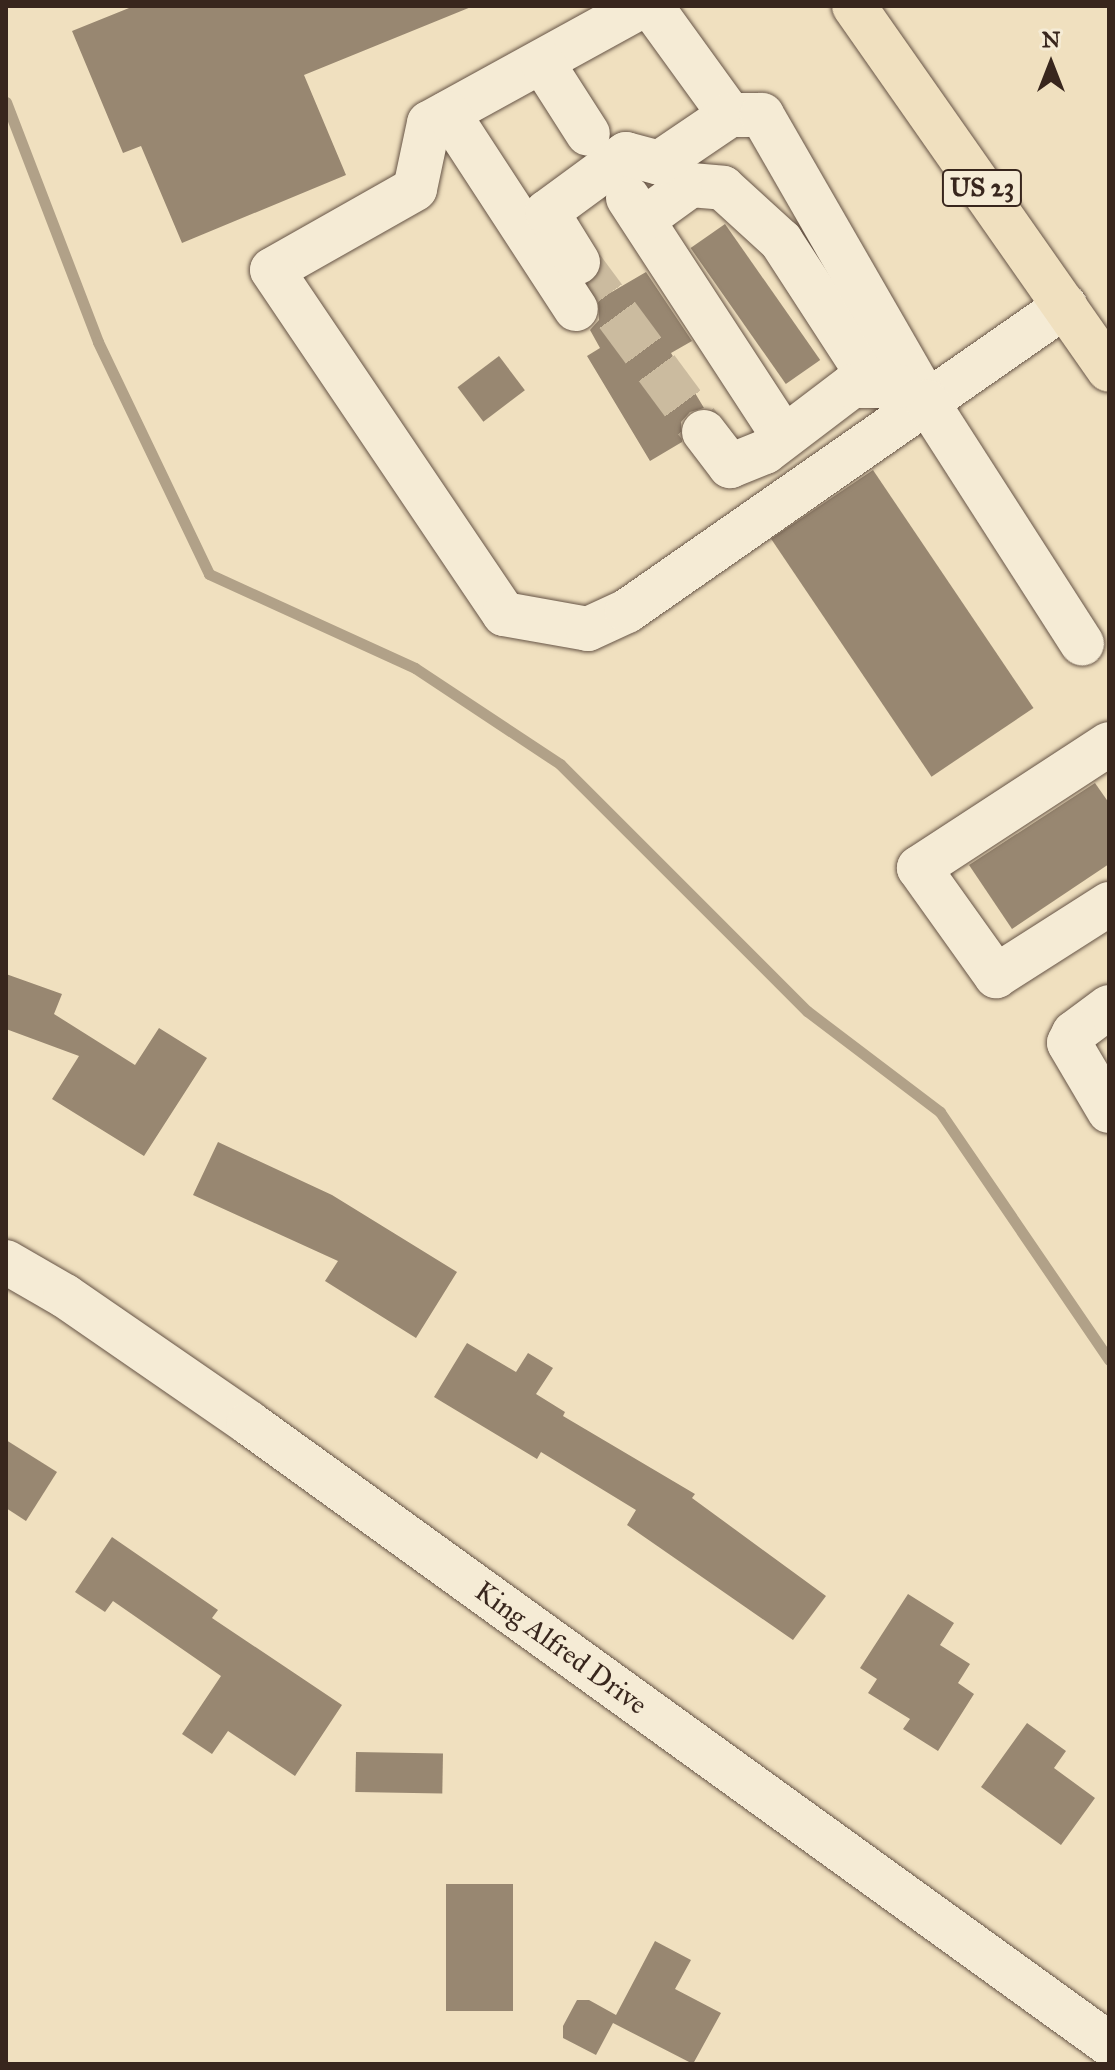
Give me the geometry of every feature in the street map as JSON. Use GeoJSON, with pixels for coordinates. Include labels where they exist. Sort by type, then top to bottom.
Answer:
{"type":"FeatureCollection","features":[{"type":"Feature","properties":{"kind":"main road","name":"US 23"},"geometry":{"type":"LineString","coordinates":[[854,6],[1109,370]]}},
{"type":"Feature","properties":{"kind":"street"},"geometry":{"type":"LineString","coordinates":[[642,6],[429,123],[415,189],[272,270],[504,614],[588,629],[627,611],[1065,306]]}},
{"type":"Feature","properties":{"kind":"street"},"geometry":{"type":"LineString","coordinates":[[651,6],[730,115]]}},
{"type":"Feature","properties":{"kind":"street"},"geometry":{"type":"LineString","coordinates":[[542,62],[596,152],[644,219],[784,437]]}},
{"type":"Feature","properties":{"kind":"street"},"geometry":{"type":"LineString","coordinates":[[448,113],[576,309]]}},
{"type":"Feature","properties":{"kind":"street"},"geometry":{"type":"LineString","coordinates":[[596,152],[626,154],[659,163],[730,115],[762,115],[927,402],[1082,643]]}},
{"type":"Feature","properties":{"kind":"street"},"geometry":{"type":"LineString","coordinates":[[578,262],[547,212],[596,152]]}},
{"type":"Feature","properties":{"kind":"street"},"geometry":{"type":"LineString","coordinates":[[644,219],[691,185],[723,188],[781,241],[874,384]]}},
{"type":"Feature","properties":{"kind":"street"},"geometry":{"type":"LineString","coordinates":[[704,432],[730,466],[784,437],[852,386],[891,382],[927,402]]}},
{"type":"Feature","properties":{"kind":"street"},"geometry":{"type":"LineString","coordinates":[[1109,744],[919,868],[996,976],[1109,904]]}},
{"type":"Feature","properties":{"kind":"street"},"geometry":{"type":"LineString","coordinates":[[1109,1007],[1074,1033],[1069,1043],[1109,1111]]}},
{"type":"Feature","properties":{"kind":"street","name":"King Alfred Drive"},"geometry":{"type":"LineString","coordinates":[[6,1262],[65,1296],[249,1423],[1109,2044]]}},
{"type":"Feature","properties":{"kind":"building"},"geometry":{"type":"Polygon","coordinates":[[[134,6],[471,7],[304,75],[346,175],[182,243],[141,146],[123,153],[72,31],[134,6]]]}},
{"type":"Feature","properties":{"kind":"building"},"geometry":{"type":"Polygon","coordinates":[[[725,224],[820,360],[786,384],[691,248],[725,224]]]}},
{"type":"Feature","properties":{"kind":"building"},"geometry":{"type":"Polygon","coordinates":[[[646,272],[692,341],[671,353],[704,408],[690,412],[681,422],[682,442],[650,461],[587,356],[600,348],[590,330],[599,320],[598,300],[646,272]]]}},
{"type":"Feature","properties":{"kind":"building"},"geometry":{"type":"Polygon","coordinates":[[[499,356],[525,390],[483,422],[457,387],[499,356]]]}},
{"type":"Feature","properties":{"kind":"building"},"geometry":{"type":"Polygon","coordinates":[[[873,470],[1033,708],[932,777],[771,539],[873,470]]]}},
{"type":"Feature","properties":{"kind":"building"},"geometry":{"type":"Polygon","coordinates":[[[1095,783],[1109,803],[1109,864],[1012,929],[969,865],[1095,783]]]}},
{"type":"Feature","properties":{"kind":"building"},"geometry":{"type":"Polygon","coordinates":[[[6,974],[62,994],[54,1014],[135,1065],[159,1028],[207,1058],[144,1156],[52,1099],[79,1056],[6,1029],[6,974]]]}},
{"type":"Feature","properties":{"kind":"building"},"geometry":{"type":"Polygon","coordinates":[[[218,1142],[332,1195],[457,1272],[416,1338],[325,1281],[338,1261],[193,1195],[218,1142]]]}},
{"type":"Feature","properties":{"kind":"building"},"geometry":{"type":"Polygon","coordinates":[[[467,1343],[516,1372],[528,1353],[553,1368],[536,1394],[565,1412],[563,1416],[695,1494],[692,1498],[826,1596],[793,1640],[627,1525],[636,1510],[541,1452],[537,1459],[434,1397],[467,1343]]]}},
{"type":"Feature","properties":{"kind":"building"},"geometry":{"type":"Polygon","coordinates":[[[6,1440],[57,1472],[26,1521],[6,1508],[6,1440]]]}},
{"type":"Feature","properties":{"kind":"building"},"geometry":{"type":"Polygon","coordinates":[[[112,1537],[218,1610],[212,1618],[342,1705],[295,1776],[228,1731],[212,1754],[182,1734],[221,1676],[113,1601],[105,1612],[75,1592],[112,1537]]]}},
{"type":"Feature","properties":{"kind":"building"},"geometry":{"type":"Polygon","coordinates":[[[908,1594],[954,1623],[940,1645],[970,1664],[958,1683],[974,1694],[938,1751],[903,1729],[910,1719],[868,1693],[877,1679],[860,1668],[908,1594]]]}},
{"type":"Feature","properties":{"kind":"building"},"geometry":{"type":"Polygon","coordinates":[[[1027,1723],[1066,1751],[1054,1768],[1095,1798],[1061,1845],[981,1787],[1027,1723]]]}},
{"type":"Feature","properties":{"kind":"building"},"geometry":{"type":"Polygon","coordinates":[[[356,1752],[443,1754],[442,1794],[355,1792],[356,1752]]]}},
{"type":"Feature","properties":{"kind":"building"},"geometry":{"type":"Polygon","coordinates":[[[446,1884],[513,1884],[513,2011],[446,2011],[446,1884]]]}},
{"type":"Feature","properties":{"kind":"building"},"geometry":{"type":"Polygon","coordinates":[[[655,1941],[691,1960],[675,1989],[721,2013],[693,2064],[613,2023],[596,2055],[563,2038],[563,2026],[577,2000],[589,2000],[616,2015],[655,1941]]]}},
{"type":"Feature","properties":{"kind":"waterway"},"geometry":{"type":"LineString","coordinates":[[6,102],[98,342],[209,574],[415,668],[560,764],[807,1011],[940,1112],[1109,1360]]}},
{"type":"Feature","properties":{"kind":"tunnel"},"geometry":{"type":"LineString","coordinates":[[578,262],[704,432]]}}]}
